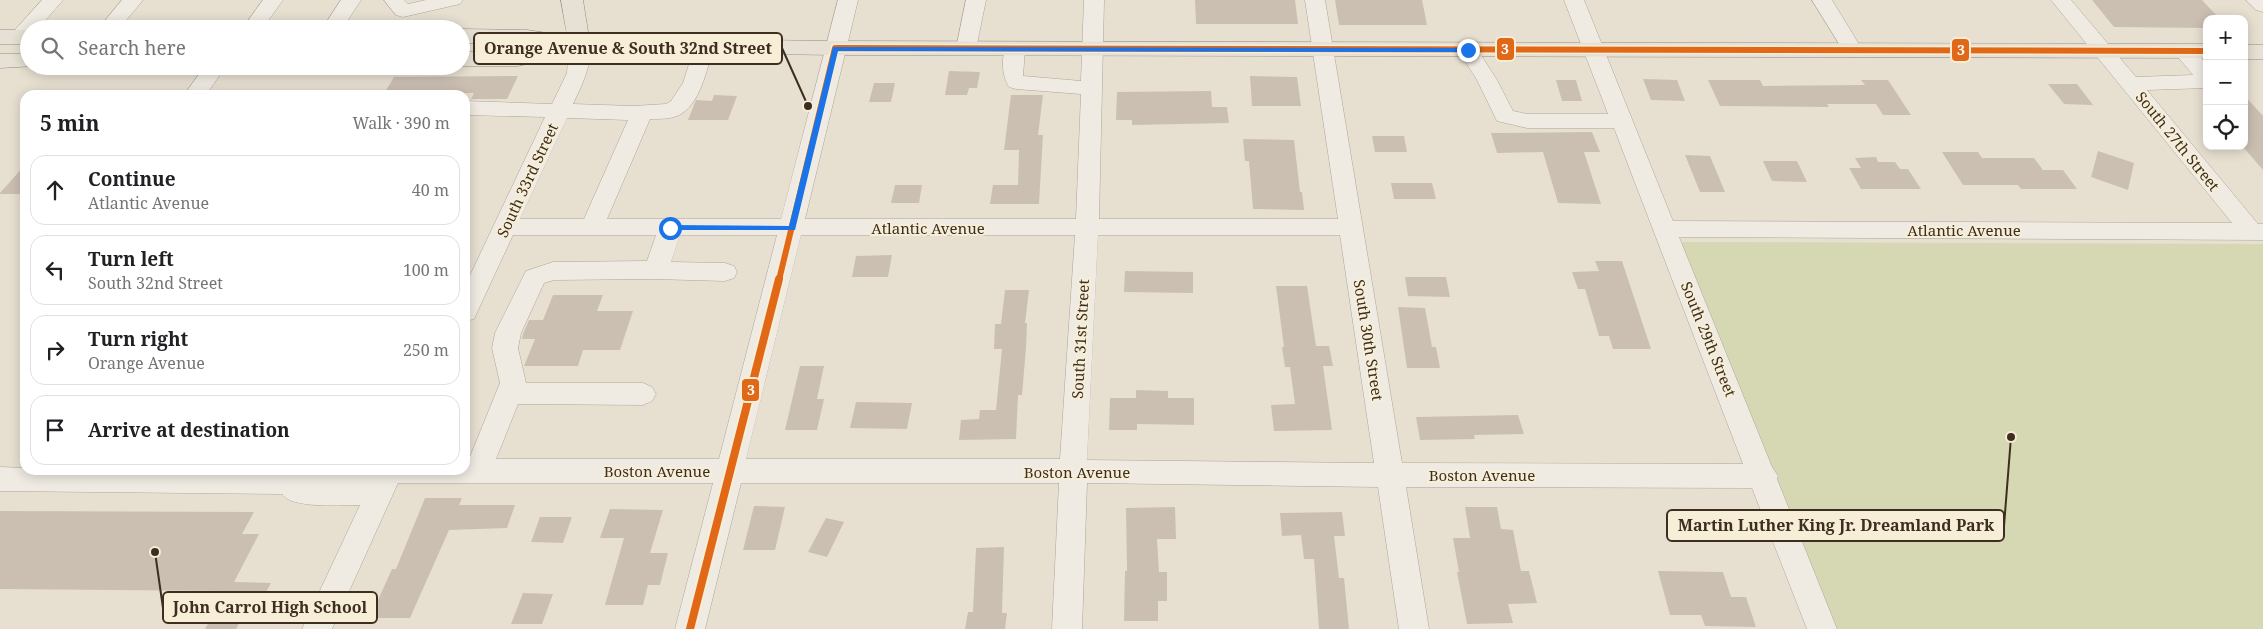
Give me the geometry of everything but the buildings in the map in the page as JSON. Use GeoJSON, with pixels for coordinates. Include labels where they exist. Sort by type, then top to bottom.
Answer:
{"type":"FeatureCollection","features":[{"type":"Feature","properties":{"kind":"main road"},"geometry":{"type":"LineString","coordinates":[[572,0],[579,44]]}},
{"type":"Feature","properties":{"kind":"main road"},"geometry":{"type":"LineString","coordinates":[[470,36],[527,37],[579,44],[835,48],[2203,52]]}},
{"type":"Feature","properties":{"kind":"main road"},"geometry":{"type":"LineString","coordinates":[[470,59],[518,59],[579,44]]}},
{"type":"Feature","properties":{"kind":"main road"},"geometry":{"type":"LineString","coordinates":[[2248,52],[2263,52]]}},
{"type":"Feature","properties":{"kind":"main road"},"geometry":{"type":"LineString","coordinates":[[0,61],[20,61]]}},
{"type":"Feature","properties":{"kind":"street"},"geometry":{"type":"LineString","coordinates":[[33,20],[54,0]]}},
{"type":"Feature","properties":{"kind":"street"},"geometry":{"type":"LineString","coordinates":[[116,20],[133,0]]}},
{"type":"Feature","properties":{"kind":"street"},"geometry":{"type":"LineString","coordinates":[[259,20],[273,0]]}},
{"type":"Feature","properties":{"kind":"street"},"geometry":{"type":"LineString","coordinates":[[338,20],[351,0]]}},
{"type":"Feature","properties":{"kind":"street"},"geometry":{"type":"LineString","coordinates":[[394,0],[403,11],[453,0]]}},
{"type":"Feature","properties":{"kind":"street"},"geometry":{"type":"LineString","coordinates":[[690,629],[848,0]]}},
{"type":"Feature","properties":{"kind":"street"},"geometry":{"type":"LineString","coordinates":[[966,49],[976,0]]}},
{"type":"Feature","properties":{"kind":"street","name":"South 31st Street"},"geometry":{"type":"LineString","coordinates":[[1067,629],[1073,471],[1087,228],[1094,0]]}},
{"type":"Feature","properties":{"kind":"street","name":"South 30th Street"},"geometry":{"type":"LineString","coordinates":[[1315,0],[1414,629]]}},
{"type":"Feature","properties":{"kind":"street","name":"South 29th Street"},"geometry":{"type":"LineString","coordinates":[[1574,0],[1764,476],[1822,629]]}},
{"type":"Feature","properties":{"kind":"street"},"geometry":{"type":"LineString","coordinates":[[1822,0],[1853,51]]}},
{"type":"Feature","properties":{"kind":"street","name":"South 27th Street"},"geometry":{"type":"LineString","coordinates":[[2061,0],[2257,232]]}},
{"type":"Feature","properties":{"kind":"street"},"geometry":{"type":"LineString","coordinates":[[2256,0],[2263,6]]}},
{"type":"Feature","properties":{"kind":"street","name":"South 33rd Street"},"geometry":{"type":"LineString","coordinates":[[470,290],[505,227],[577,72],[579,44]]}},
{"type":"Feature","properties":{"kind":"street"},"geometry":{"type":"LineString","coordinates":[[470,108],[642,113],[670,111],[679,106],[692,83],[703,46]]}},
{"type":"Feature","properties":{"kind":"street"},"geometry":{"type":"LineString","coordinates":[[1015,49],[1013,77],[1016,82],[1060,88],[1091,88]]}},
{"type":"Feature","properties":{"kind":"street"},"geometry":{"type":"LineString","coordinates":[[1468,50],[1487,80],[1505,116],[1527,121],[1622,121]]}},
{"type":"Feature","properties":{"kind":"street"},"geometry":{"type":"LineString","coordinates":[[2183,51],[2203,74]]}},
{"type":"Feature","properties":{"kind":"street"},"geometry":{"type":"LineString","coordinates":[[199,90],[209,75]]}},
{"type":"Feature","properties":{"kind":"street"},"geometry":{"type":"LineString","coordinates":[[2131,84],[2203,79]]}},
{"type":"Feature","properties":{"kind":"street"},"geometry":{"type":"LineString","coordinates":[[592,228],[642,113]]}},
{"type":"Feature","properties":{"kind":"street","name":"Atlantic Avenue"},"geometry":{"type":"LineString","coordinates":[[505,227],[1351,227]]}},
{"type":"Feature","properties":{"kind":"street"},"geometry":{"type":"LineString","coordinates":[[654,270],[661,258],[670,228]]}},
{"type":"Feature","properties":{"kind":"street","name":"Atlantic Avenue"},"geometry":{"type":"LineString","coordinates":[[1665,229],[2257,232]]}},
{"type":"Feature","properties":{"kind":"street"},"geometry":{"type":"LineString","coordinates":[[478,471],[513,383],[505,348],[508,333],[535,277],[553,271],[654,270],[725,272]]}},
{"type":"Feature","properties":{"kind":"street"},"geometry":{"type":"LineString","coordinates":[[510,393],[643,394]]}},
{"type":"Feature","properties":{"kind":"street","name":"Boston Avenue"},"geometry":{"type":"LineString","coordinates":[[470,472],[1073,471],[1390,475],[1764,476]]}},
{"type":"Feature","properties":{"kind":"street","name":"Boston Avenue"},"geometry":{"type":"LineString","coordinates":[[0,480],[290,482],[294,489],[302,492],[387,477],[417,475]]}},
{"type":"Feature","properties":{"kind":"street"},"geometry":{"type":"LineString","coordinates":[[317,629],[387,477]]}},
{"type":"Feature","properties":{"kind":"green space"},"geometry":{"type":"Polygon","coordinates":[[[1681,242],[2263,244],[2263,629],[1836,629],[1681,242]]]}},
{"type":"Feature","properties":{"kind":"transit line","name":"3"},"geometry":{"type":"LineString","coordinates":[[690,629],[792,228],[835,48],[2203,51]]}},
{"type":"Feature","properties":{"kind":"place","name":"Orange Avenue & South 32nd Street"},"geometry":{"type":"Point","coordinates":[808,106]}},
{"type":"Feature","properties":{"kind":"place","name":"Martin Luther King Jr. Dreamland Park"},"geometry":{"type":"Point","coordinates":[2011,437]}},
{"type":"Feature","properties":{"kind":"place","name":"John Carrol High School"},"geometry":{"type":"Point","coordinates":[155,552]}},
{"type":"Feature","properties":{"kind":"route"},"geometry":{"type":"LineString","coordinates":[[670,228],[792,228],[835,48],[1468,50]]}}]}
